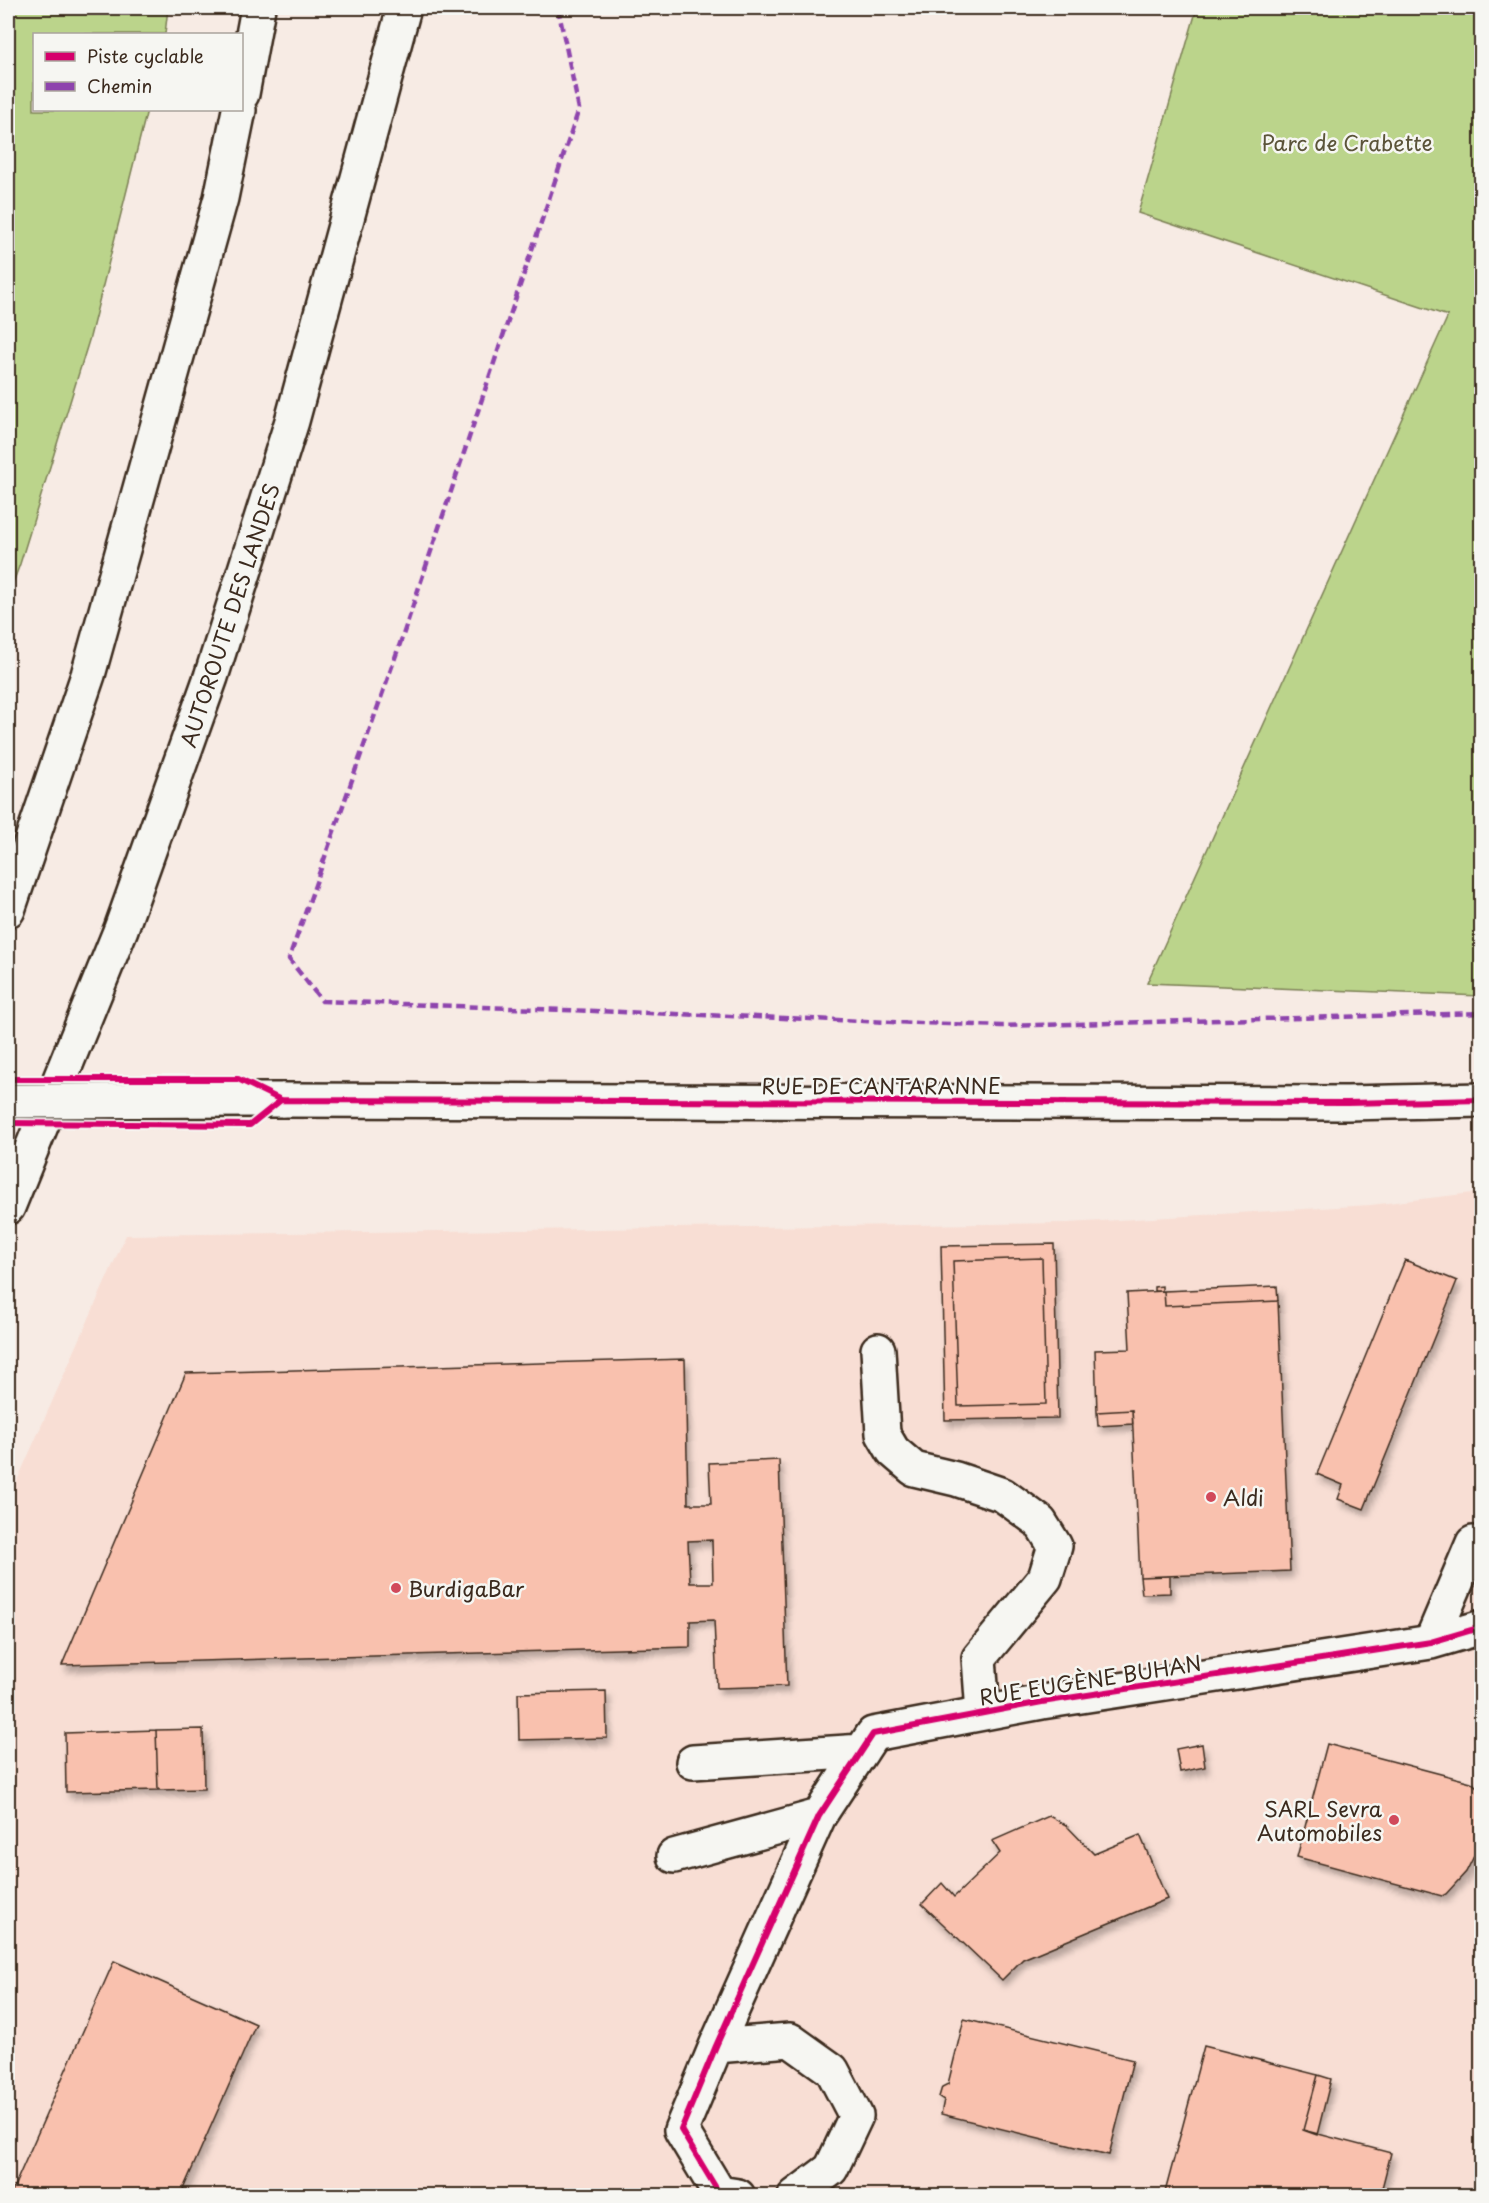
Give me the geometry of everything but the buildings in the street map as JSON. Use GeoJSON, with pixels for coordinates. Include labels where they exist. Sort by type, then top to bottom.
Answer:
{"type":"FeatureCollection","features":[{"type":"Feature","properties":{"kind":"main road"},"geometry":{"type":"LineString","coordinates":[[243,89],[258,8]]}},
{"type":"Feature","properties":{"kind":"main road","name":"AUTOROUTE DES LANDES"},"geometry":{"type":"LineString","coordinates":[[8,1207],[121,929],[211,677],[292,421],[404,8]]}},
{"type":"Feature","properties":{"kind":"main road"},"geometry":{"type":"LineString","coordinates":[[8,910],[88,675],[221,198],[239,111]]}},
{"type":"Feature","properties":{"kind":"main road","name":"RUE DE CANTARANNE"},"geometry":{"type":"LineString","coordinates":[[8,1101],[1347,1103],[1482,1100]]}},
{"type":"Feature","properties":{"kind":"main road"},"geometry":{"type":"LineString","coordinates":[[878,1350],[883,1434],[893,1451],[914,1469],[956,1479],[1003,1495],[1040,1522],[1055,1546],[1045,1578],[979,1658],[983,1713]]}},
{"type":"Feature","properties":{"kind":"main road"},"geometry":{"type":"LineString","coordinates":[[1431,1642],[1473,1543]]}},
{"type":"Feature","properties":{"kind":"main road","name":"RUE EUGÈNE BUHAN"},"geometry":{"type":"LineString","coordinates":[[738,2196],[719,2193],[681,2130],[819,1816],[873,1734],[1042,1702],[1431,1642],[1482,1627]]}},
{"type":"Feature","properties":{"kind":"main road"},"geometry":{"type":"LineString","coordinates":[[693,1762],[862,1751]]}},
{"type":"Feature","properties":{"kind":"main road"},"geometry":{"type":"LineString","coordinates":[[674,1856],[819,1816]]}},
{"type":"Feature","properties":{"kind":"main road"},"geometry":{"type":"LineString","coordinates":[[716,2046],[790,2040],[832,2070],[856,2116],[831,2169],[795,2196]]}},
{"type":"Feature","properties":{"kind":"shaded area"},"geometry":{"type":"Polygon","coordinates":[[[1481,1192],[1481,2195],[8,2196],[8,1501],[126,1235],[1068,1223],[1370,1205],[1481,1192]]]}},
{"type":"Feature","properties":{"kind":"green space"},"geometry":{"type":"Polygon","coordinates":[[[8,8],[168,8],[165,33],[33,33],[33,111],[147,111],[90,337],[8,596],[8,8]]]}},
{"type":"Feature","properties":{"kind":"green space","name":"Parc de Crabette"},"geometry":{"type":"Polygon","coordinates":[[[1197,8],[1481,8],[1481,996],[1147,983],[1448,316],[1138,213],[1197,8]]]}},
{"type":"Feature","properties":{"kind":"marked path"},"geometry":{"type":"LineString","coordinates":[[558,8],[579,109],[403,635],[289,959],[322,1001],[1001,1026],[1482,1013]]}},
{"type":"Feature","properties":{"kind":"cycle path"},"geometry":{"type":"LineString","coordinates":[[8,1079],[238,1079],[281,1100],[1347,1103],[1482,1100]]}},
{"type":"Feature","properties":{"kind":"cycle path"},"geometry":{"type":"LineString","coordinates":[[8,1123],[250,1125],[281,1100]]}},
{"type":"Feature","properties":{"kind":"cycle path"},"geometry":{"type":"LineString","coordinates":[[738,2196],[719,2193],[681,2130],[819,1816],[873,1734],[1042,1702],[1431,1642],[1482,1627]]}},
{"type":"Feature","properties":{"kind":"place","name":"Aldi"},"geometry":{"type":"Point","coordinates":[1211,1497]}},
{"type":"Feature","properties":{"kind":"place","name":"BurdigaBar"},"geometry":{"type":"Point","coordinates":[396,1588]}},
{"type":"Feature","properties":{"kind":"place","name":"SARL Sevra Automobiles"},"geometry":{"type":"Point","coordinates":[1394,1820]}}]}
